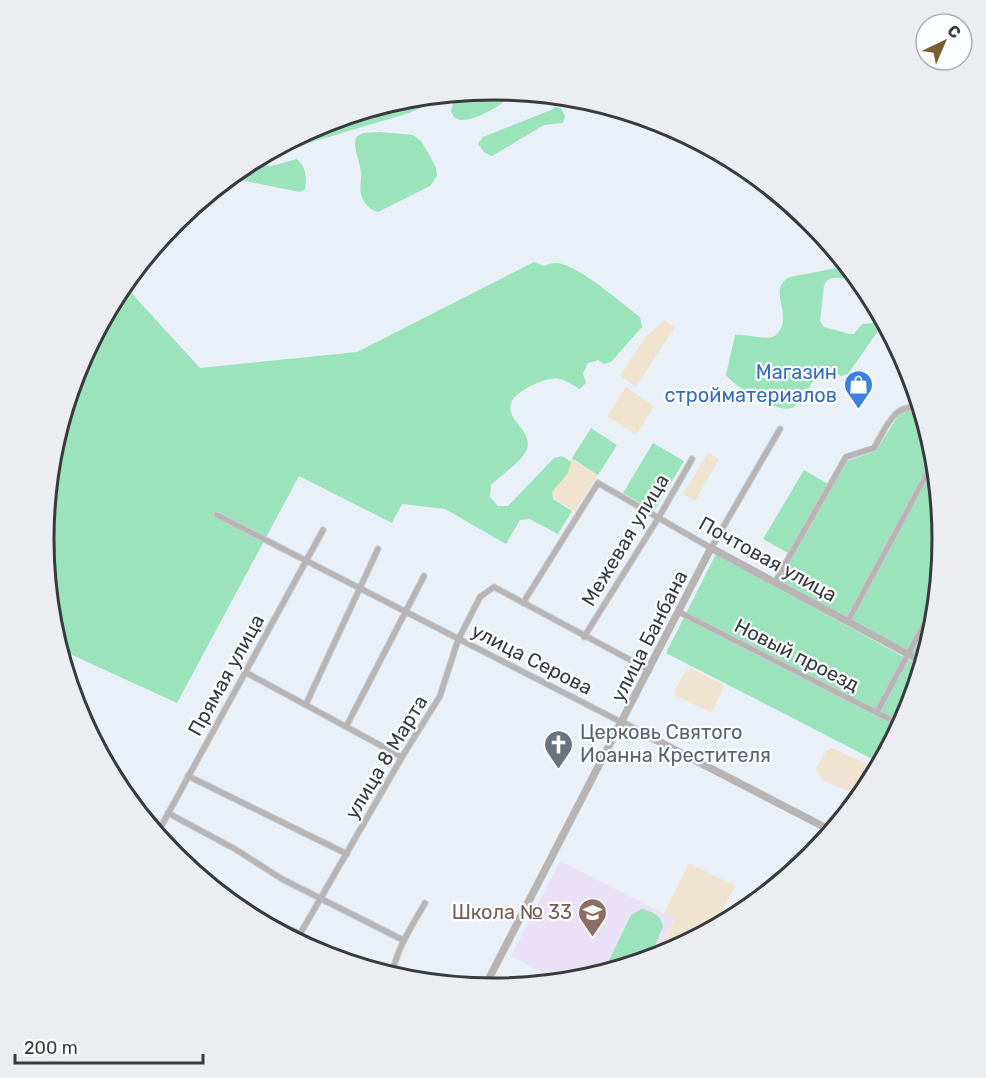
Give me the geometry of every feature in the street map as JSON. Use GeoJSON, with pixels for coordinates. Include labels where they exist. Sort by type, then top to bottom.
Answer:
{"type":"FeatureCollection","features":[{"type":"Feature","properties":{"kind":"street"},"geometry":{"type":"LineString","coordinates":[[775,582],[846,457],[874,448],[895,413],[904,407],[912,408]]}},
{"type":"Feature","properties":{"kind":"street","name":"улица Банбана"},"geometry":{"type":"LineString","coordinates":[[489,978],[623,723],[711,548],[780,429]]}},
{"type":"Feature","properties":{"kind":"street","name":"Межевая улица"},"geometry":{"type":"LineString","coordinates":[[584,637],[659,517],[692,459]]}},
{"type":"Feature","properties":{"kind":"street"},"geometry":{"type":"LineString","coordinates":[[848,621],[927,474]]}},
{"type":"Feature","properties":{"kind":"street","name":"Почтовая улица"},"geometry":{"type":"LineString","coordinates":[[523,603],[598,483],[711,548],[916,658]]}},
{"type":"Feature","properties":{"kind":"street","name":"улица Серова"},"geometry":{"type":"LineString","coordinates":[[217,515],[824,827]]}},
{"type":"Feature","properties":{"kind":"street","name":"Прямая улица"},"geometry":{"type":"LineString","coordinates":[[161,825],[323,530]]}},
{"type":"Feature","properties":{"kind":"street"},"geometry":{"type":"LineString","coordinates":[[306,704],[378,549]]}},
{"type":"Feature","properties":{"kind":"street"},"geometry":{"type":"LineString","coordinates":[[347,725],[424,576]]}},
{"type":"Feature","properties":{"kind":"street","name":"улица 8 Марта"},"geometry":{"type":"LineString","coordinates":[[300,934],[402,757],[440,696],[458,640],[480,597],[494,587],[523,603]]}},
{"type":"Feature","properties":{"kind":"street"},"geometry":{"type":"LineString","coordinates":[[523,603],[650,670]]}},
{"type":"Feature","properties":{"kind":"street","name":"Новый проезд"},"geometry":{"type":"LineString","coordinates":[[679,612],[893,721]]}},
{"type":"Feature","properties":{"kind":"street"},"geometry":{"type":"LineString","coordinates":[[877,712],[924,624]]}},
{"type":"Feature","properties":{"kind":"street"},"geometry":{"type":"LineString","coordinates":[[245,672],[347,725],[402,757]]}},
{"type":"Feature","properties":{"kind":"street"},"geometry":{"type":"LineString","coordinates":[[188,776],[347,854]]}},
{"type":"Feature","properties":{"kind":"street"},"geometry":{"type":"LineString","coordinates":[[168,813],[235,849],[282,879],[403,940]]}},
{"type":"Feature","properties":{"kind":"street"},"geometry":{"type":"LineString","coordinates":[[393,967],[403,940],[424,903]]}},
{"type":"Feature","properties":{"kind":"shaded area"},"geometry":{"type":"Polygon","coordinates":[[[664,320],[675,327],[636,387],[620,376],[645,338],[664,320]]]}},
{"type":"Feature","properties":{"kind":"shaded area"},"geometry":{"type":"Polygon","coordinates":[[[626,387],[654,406],[636,435],[607,416],[626,387]]]}},
{"type":"Feature","properties":{"kind":"shaded area"},"geometry":{"type":"Polygon","coordinates":[[[708,453],[719,459],[695,501],[683,494],[708,453]]]}},
{"type":"Feature","properties":{"kind":"shaded area"},"geometry":{"type":"Polygon","coordinates":[[[572,458],[598,475],[575,512],[549,495],[572,458]]]}},
{"type":"Feature","properties":{"kind":"shaded area"},"geometry":{"type":"Polygon","coordinates":[[[692,669],[724,686],[710,712],[675,695],[674,692],[686,671],[692,669]]]}},
{"type":"Feature","properties":{"kind":"shaded area"},"geometry":{"type":"Polygon","coordinates":[[[832,748],[869,766],[851,792],[824,781],[817,773],[816,768],[826,751],[832,748]]]}},
{"type":"Feature","properties":{"kind":"shaded area","name":"Школа № 33"},"geometry":{"type":"Polygon","coordinates":[[[560,861],[675,919],[662,944],[634,955],[579,970],[546,974],[511,956],[560,861]]]}},
{"type":"Feature","properties":{"kind":"shaded area"},"geometry":{"type":"Polygon","coordinates":[[[689,863],[735,886],[720,914],[663,944],[675,920],[664,914],[689,863]]]}},
{"type":"Feature","properties":{"kind":"green space"},"geometry":{"type":"Polygon","coordinates":[[[504,100],[482,115],[468,119],[457,119],[451,111],[453,102],[504,100]]]}},
{"type":"Feature","properties":{"kind":"green space"},"geometry":{"type":"Polygon","coordinates":[[[425,105],[409,113],[296,147],[352,123],[407,108],[425,105]]]}},
{"type":"Feature","properties":{"kind":"green space"},"geometry":{"type":"Polygon","coordinates":[[[555,107],[561,108],[565,116],[563,123],[544,125],[492,156],[484,152],[478,144],[483,137],[555,107]]]}},
{"type":"Feature","properties":{"kind":"green space"},"geometry":{"type":"Polygon","coordinates":[[[363,133],[413,135],[421,141],[436,168],[437,176],[430,186],[378,212],[363,200],[360,189],[361,171],[355,141],[356,137],[363,133]]]}},
{"type":"Feature","properties":{"kind":"green space"},"geometry":{"type":"Polygon","coordinates":[[[297,159],[306,176],[305,189],[300,192],[241,180],[263,166],[271,166],[297,159]]]}},
{"type":"Feature","properties":{"kind":"green space"},"geometry":{"type":"Polygon","coordinates":[[[534,262],[544,266],[560,263],[581,273],[640,317],[642,327],[611,362],[604,364],[598,360],[588,363],[583,373],[586,383],[580,389],[562,380],[547,380],[525,389],[511,403],[512,415],[526,436],[527,449],[516,464],[491,485],[490,497],[498,506],[508,506],[554,458],[562,456],[571,462],[568,473],[552,492],[553,499],[572,511],[558,534],[530,519],[520,520],[506,544],[445,509],[402,504],[392,523],[299,476],[177,703],[69,654],[62,625],[55,568],[55,510],[62,453],[87,371],[113,319],[130,292],[200,368],[357,352],[534,262]]]}},
{"type":"Feature","properties":{"kind":"green space"},"geometry":{"type":"Polygon","coordinates":[[[838,268],[846,279],[831,279],[824,285],[820,321],[824,327],[850,334],[854,334],[862,324],[874,323],[878,331],[848,374],[841,376],[829,368],[819,375],[795,406],[787,409],[776,407],[761,399],[726,375],[735,335],[768,338],[776,335],[781,328],[783,311],[780,288],[783,282],[790,277],[838,268]]]}},
{"type":"Feature","properties":{"kind":"green space"},"geometry":{"type":"Polygon","coordinates":[[[905,411],[913,412],[924,453],[931,510],[931,568],[924,625],[916,655],[779,580],[847,461],[876,451],[898,416],[905,411]]]}},
{"type":"Feature","properties":{"kind":"green space"},"geometry":{"type":"Polygon","coordinates":[[[591,428],[617,445],[598,475],[572,458],[591,428]]]}},
{"type":"Feature","properties":{"kind":"green space"},"geometry":{"type":"Polygon","coordinates":[[[653,443],[684,461],[654,511],[623,493],[653,443]]]}},
{"type":"Feature","properties":{"kind":"green space"},"geometry":{"type":"Polygon","coordinates":[[[804,470],[828,484],[788,553],[763,539],[804,470]]]}},
{"type":"Feature","properties":{"kind":"green space"},"geometry":{"type":"Polygon","coordinates":[[[716,554],[914,663],[899,707],[873,759],[666,653],[716,554]]]}},
{"type":"Feature","properties":{"kind":"green space"},"geometry":{"type":"Polygon","coordinates":[[[642,909],[656,915],[661,920],[663,927],[654,948],[608,963],[631,915],[642,909]]]}},
{"type":"Feature","properties":{"kind":"place","name":"Магазин стройматериалов"},"geometry":{"type":"Point","coordinates":[858,410]}},
{"type":"Feature","properties":{"kind":"place","name":"Церковь Святого Иоанна Крестителя"},"geometry":{"type":"Point","coordinates":[559,770]}},
{"type":"Feature","properties":{"kind":"place","name":"Школа № 33"},"geometry":{"type":"Point","coordinates":[593,938]}}]}
